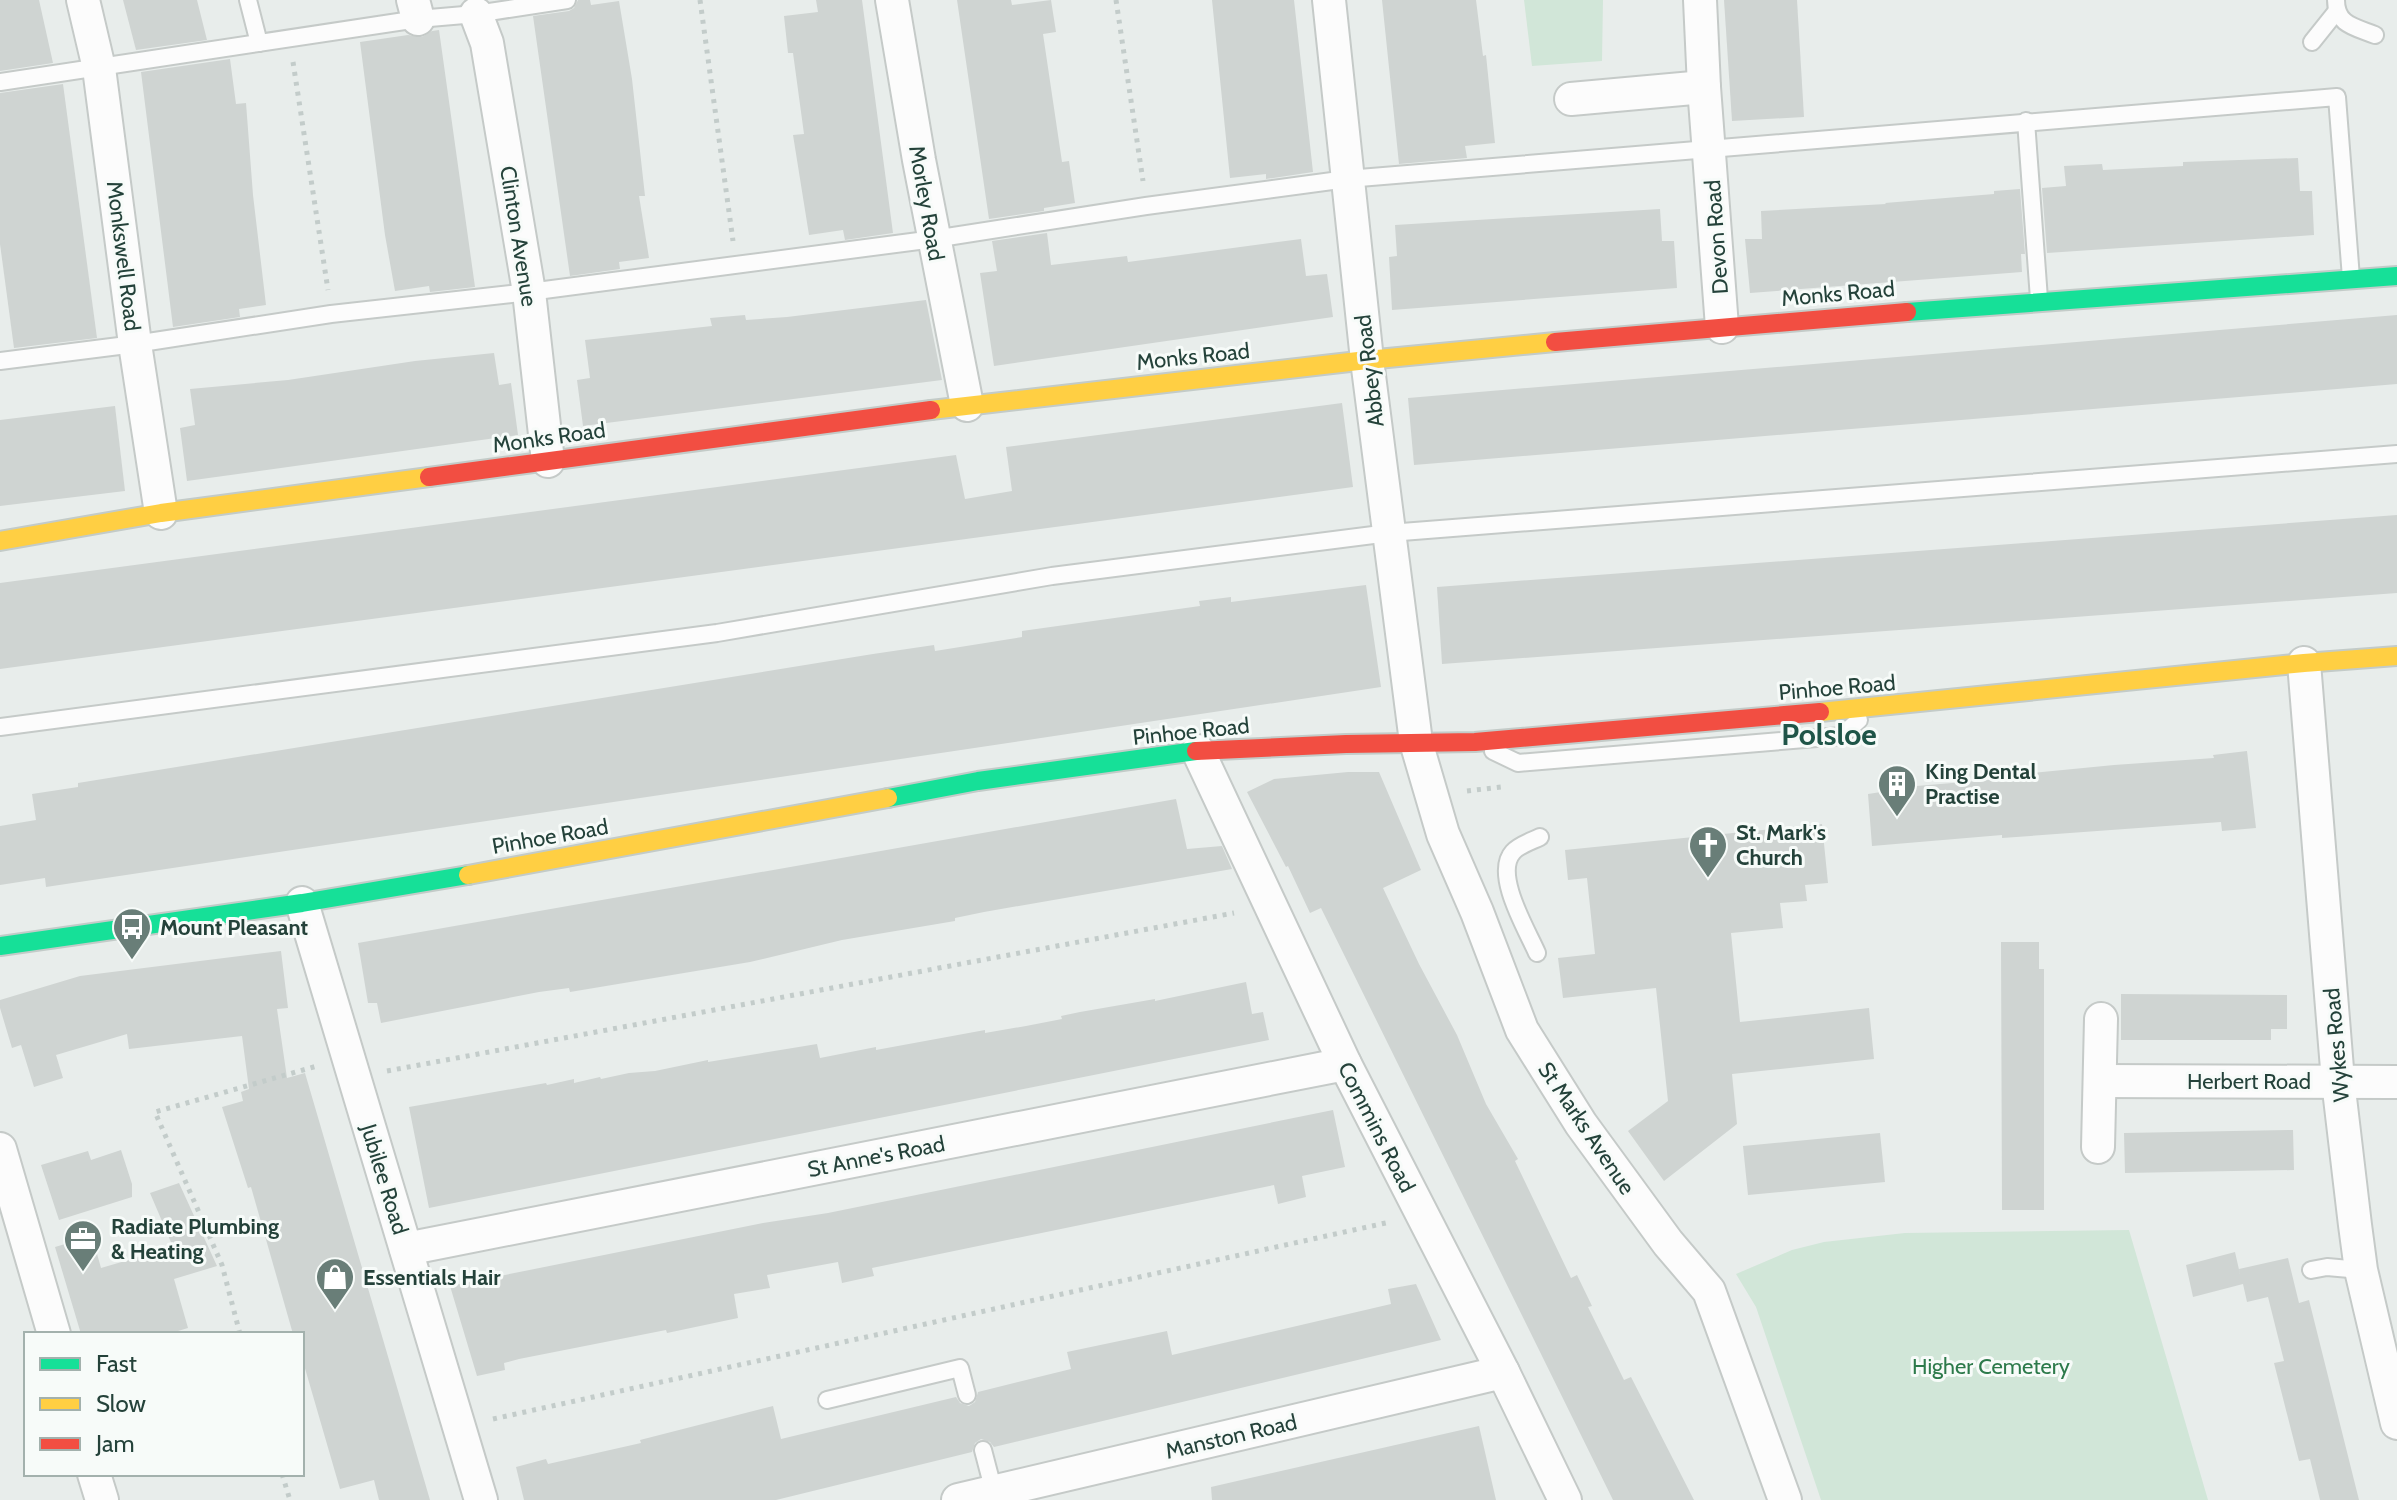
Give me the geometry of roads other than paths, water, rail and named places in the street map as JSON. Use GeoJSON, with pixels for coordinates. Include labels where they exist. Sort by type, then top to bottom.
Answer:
{"type":"FeatureCollection","features":[{"type":"Feature","properties":{"kind":"street","name":"Monkswell Road"},"geometry":{"type":"LineString","coordinates":[[83,0],[99,68],[135,344],[161,513]]}},
{"type":"Feature","properties":{"kind":"street","name":"Morley Road"},"geometry":{"type":"LineString","coordinates":[[892,0],[967,405]]}},
{"type":"Feature","properties":{"kind":"street","name":"Abbey Road"},"geometry":{"type":"LineString","coordinates":[[1329,0],[1367,360],[1416,742]]}},
{"type":"Feature","properties":{"kind":"street","name":"Devon Road"},"geometry":{"type":"LineString","coordinates":[[1700,0],[1722,327]]}},
{"type":"Feature","properties":{"kind":"street","name":"Clinton Avenue"},"geometry":{"type":"LineString","coordinates":[[476,14],[487,43],[529,292],[548,461]]}},
{"type":"Feature","properties":{"kind":"street"},"geometry":{"type":"LineString","coordinates":[[1571,99],[1704,87]]}},
{"type":"Feature","properties":{"kind":"street","name":"Monks Road"},"geometry":{"type":"LineString","coordinates":[[0,541],[161,513],[967,405],[1367,360],[2039,301],[2397,276]]}},
{"type":"Feature","properties":{"kind":"street","name":"Pinhoe Road"},"geometry":{"type":"LineString","coordinates":[[0,946],[302,903],[646,844],[978,781],[1198,751],[1475,742],[1872,708],[2397,656]]}},
{"type":"Feature","properties":{"kind":"street","name":"Wykes Road"},"geometry":{"type":"LineString","coordinates":[[2304,663],[2338,1081],[2361,1270],[2397,1423]]}},
{"type":"Feature","properties":{"kind":"street","name":"St Marks Avenue"},"geometry":{"type":"LineString","coordinates":[[1416,742],[1443,834],[1495,905],[1522,1030],[1598,1148],[1668,1243],[1709,1291],[1785,1500]]}},
{"type":"Feature","properties":{"kind":"street","name":"Commins Road"},"geometry":{"type":"LineString","coordinates":[[1198,751],[1345,1064],[1565,1500]]}},
{"type":"Feature","properties":{"kind":"street","name":"Jubilee Road"},"geometry":{"type":"LineString","coordinates":[[302,903],[481,1500]]}},
{"type":"Feature","properties":{"kind":"street"},"geometry":{"type":"LineString","coordinates":[[2098,1147],[2101,1019]]}},
{"type":"Feature","properties":{"kind":"street","name":"St Anne's Road"},"geometry":{"type":"LineString","coordinates":[[406,1249],[1345,1064]]}},
{"type":"Feature","properties":{"kind":"street","name":"Herbert Road"},"geometry":{"type":"LineString","coordinates":[[2101,1081],[2397,1082]]}},
{"type":"Feature","properties":{"kind":"street"},"geometry":{"type":"LineString","coordinates":[[0,1149],[53,1332]]}},
{"type":"Feature","properties":{"kind":"street","name":"Manston Road"},"geometry":{"type":"LineString","coordinates":[[958,1500],[1503,1372]]}},
{"type":"Feature","properties":{"kind":"street"},"geometry":{"type":"LineString","coordinates":[[95,1476],[102,1500]]}},
{"type":"Feature","properties":{"kind":"lane"},"geometry":{"type":"LineString","coordinates":[[248,0],[259,43]]}},
{"type":"Feature","properties":{"kind":"lane"},"geometry":{"type":"LineString","coordinates":[[0,82],[290,38],[415,9],[476,14],[567,0]]}},
{"type":"Feature","properties":{"kind":"lane"},"geometry":{"type":"LineString","coordinates":[[2336,6],[2344,23],[2375,35]]}},
{"type":"Feature","properties":{"kind":"lane"},"geometry":{"type":"LineString","coordinates":[[2312,42],[2336,6]]}},
{"type":"Feature","properties":{"kind":"lane"},"geometry":{"type":"LineString","coordinates":[[0,361],[331,314],[529,292],[934,239],[1347,179],[2337,97],[2351,279]]}},
{"type":"Feature","properties":{"kind":"lane"},"geometry":{"type":"LineString","coordinates":[[2026,121],[2039,301]]}},
{"type":"Feature","properties":{"kind":"lane"},"geometry":{"type":"LineString","coordinates":[[0,727],[717,633],[1052,576],[1389,533],[2397,454]]}},
{"type":"Feature","properties":{"kind":"lane"},"geometry":{"type":"LineString","coordinates":[[1475,742],[1518,763],[1841,736],[1872,708]]}},
{"type":"Feature","properties":{"kind":"lane"},"geometry":{"type":"LineString","coordinates":[[1537,953],[1495,905],[1507,880],[1506,863],[1514,851],[1540,837]]}},
{"type":"Feature","properties":{"kind":"lane"},"geometry":{"type":"LineString","coordinates":[[2311,1270],[2327,1267],[2361,1270]]}},
{"type":"Feature","properties":{"kind":"lane"},"geometry":{"type":"LineString","coordinates":[[827,1400],[960,1368],[967,1395]]}},
{"type":"Feature","properties":{"kind":"lane"},"geometry":{"type":"LineString","coordinates":[[983,1450],[994,1492]]}},
{"type":"Feature","properties":{"kind":"place","name":"King Dental Practise"},"geometry":{"type":"Point","coordinates":[1897,818]}},
{"type":"Feature","properties":{"kind":"place","name":"St. Mark's Church"},"geometry":{"type":"Point","coordinates":[1708,879]}},
{"type":"Feature","properties":{"kind":"place","name":"Mount Pleasant"},"geometry":{"type":"Point","coordinates":[132,961]}},
{"type":"Feature","properties":{"kind":"place","name":"Radiate Plumbing & Heating"},"geometry":{"type":"Point","coordinates":[83,1273]}},
{"type":"Feature","properties":{"kind":"place","name":"Essentials Hair"},"geometry":{"type":"Point","coordinates":[335,1311]}},
{"type":"Feature","properties":{"kind":"district","name":"Polsloe"},"geometry":{"type":"Point","coordinates":[1829,735]}},
{"type":"Feature","properties":{"kind":"park label","name":"Higher Cemetery"},"geometry":{"type":"Point","coordinates":[1991,1366]}}]}
